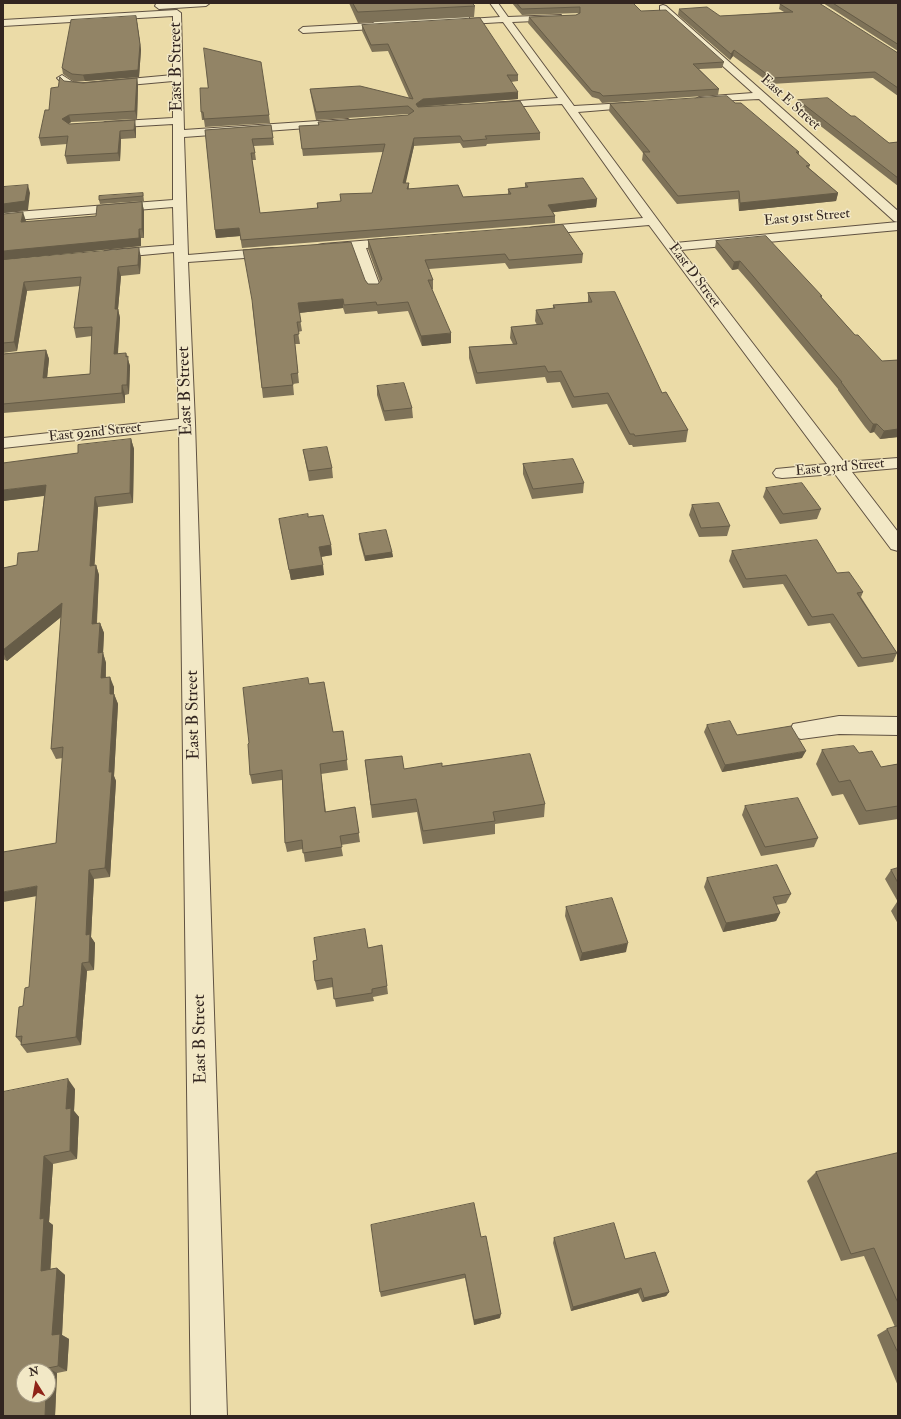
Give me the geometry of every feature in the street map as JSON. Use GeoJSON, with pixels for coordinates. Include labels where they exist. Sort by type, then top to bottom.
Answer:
{"type":"FeatureCollection","features":[{"type":"Feature","properties":{"kind":"street"},"geometry":{"type":"LineString","coordinates":[[3,23],[93,18],[134,10],[206,3]]}},
{"type":"Feature","properties":{"kind":"street","name":"East D Street"},"geometry":{"type":"LineString","coordinates":[[494,3],[652,221],[898,545]]}},
{"type":"Feature","properties":{"kind":"street"},"geometry":{"type":"LineString","coordinates":[[93,18],[95,8]]}},
{"type":"Feature","properties":{"kind":"street","name":"East E Street"},"geometry":{"type":"LineString","coordinates":[[663,8],[898,218]]}},
{"type":"Feature","properties":{"kind":"street","name":"East B Street"},"geometry":{"type":"LineString","coordinates":[[134,10],[177,13],[180,254],[187,423],[209,1416]]}},
{"type":"Feature","properties":{"kind":"street"},"geometry":{"type":"LineString","coordinates":[[303,30],[504,17]]}},
{"type":"Feature","properties":{"kind":"street"},"geometry":{"type":"LineString","coordinates":[[358,24],[504,17],[568,17]]}},
{"type":"Feature","properties":{"kind":"street"},"geometry":{"type":"LineString","coordinates":[[62,78],[70,85],[85,86],[178,78]]}},
{"type":"Feature","properties":{"kind":"street"},"geometry":{"type":"LineString","coordinates":[[690,101],[761,96]]}},
{"type":"Feature","properties":{"kind":"street"},"geometry":{"type":"LineString","coordinates":[[483,107],[651,103]]}},
{"type":"Feature","properties":{"kind":"street"},"geometry":{"type":"LineString","coordinates":[[94,126],[178,127],[360,121]]}},
{"type":"Feature","properties":{"kind":"street"},"geometry":{"type":"LineString","coordinates":[[3,217],[179,203]]}},
{"type":"Feature","properties":{"kind":"street"},"geometry":{"type":"LineString","coordinates":[[525,232],[652,221]]}},
{"type":"Feature","properties":{"kind":"street","name":"East 91st Street"},"geometry":{"type":"LineString","coordinates":[[672,247],[898,226]]}},
{"type":"Feature","properties":{"kind":"street"},"geometry":{"type":"LineString","coordinates":[[311,249],[413,241]]}},
{"type":"Feature","properties":{"kind":"street"},"geometry":{"type":"LineString","coordinates":[[358,245],[374,289]]}},
{"type":"Feature","properties":{"kind":"street"},"geometry":{"type":"LineString","coordinates":[[96,255],[288,251]]}},
{"type":"Feature","properties":{"kind":"street","name":"East 92nd Street"},"geometry":{"type":"LineString","coordinates":[[3,443],[187,423]]}},
{"type":"Feature","properties":{"kind":"street","name":"East 93rd Street"},"geometry":{"type":"LineString","coordinates":[[782,473],[898,463]]}},
{"type":"Feature","properties":{"kind":"street"},"geometry":{"type":"LineString","coordinates":[[801,730],[839,725],[898,726]]}},
{"type":"Feature","properties":{"kind":"building"},"geometry":{"type":"Polygon","coordinates":[[[353,3],[472,3],[475,6],[358,12],[353,3]]]}},
{"type":"Feature","properties":{"kind":"building"},"geometry":{"type":"Polygon","coordinates":[[[517,3],[633,3],[641,11],[666,10],[724,62],[693,64],[719,89],[603,96],[600,93],[592,91],[529,17],[576,15],[580,13],[580,7],[522,9],[517,3]]]}},
{"type":"Feature","properties":{"kind":"building"},"geometry":{"type":"Polygon","coordinates":[[[819,3],[898,53],[898,88],[875,72],[772,78],[734,50],[731,54],[679,9],[707,7],[720,16],[793,12],[780,4],[819,3]]]}},
{"type":"Feature","properties":{"kind":"building"},"geometry":{"type":"Polygon","coordinates":[[[833,3],[898,3],[898,44],[833,3]]]}},
{"type":"Feature","properties":{"kind":"building"},"geometry":{"type":"Polygon","coordinates":[[[136,16],[140,44],[138,70],[83,75],[72,74],[62,68],[71,20],[136,16]]]}},
{"type":"Feature","properties":{"kind":"building"},"geometry":{"type":"Polygon","coordinates":[[[480,18],[518,75],[507,75],[518,92],[423,99],[416,104],[418,107],[520,101],[540,133],[485,136],[487,139],[463,141],[460,136],[414,138],[403,183],[409,183],[407,189],[458,185],[463,197],[511,194],[508,189],[528,187],[525,183],[583,178],[597,199],[548,205],[555,216],[241,240],[239,228],[215,230],[205,130],[271,125],[273,138],[252,139],[255,153],[251,153],[260,213],[318,208],[317,203],[341,201],[340,194],[372,193],[385,144],[302,149],[299,126],[319,125],[318,122],[408,115],[414,111],[408,106],[316,112],[310,89],[360,86],[413,99],[388,44],[371,45],[362,25],[480,18]]]}},
{"type":"Feature","properties":{"kind":"building"},"geometry":{"type":"Polygon","coordinates":[[[204,48],[261,62],[269,115],[204,119],[203,112],[201,112],[200,88],[208,88],[204,48]]]}},
{"type":"Feature","properties":{"kind":"building"},"geometry":{"type":"Polygon","coordinates":[[[60,77],[64,81],[83,83],[137,78],[135,111],[69,115],[62,119],[69,124],[135,120],[134,130],[120,131],[118,153],[65,156],[68,136],[39,138],[45,110],[49,110],[51,88],[58,87],[60,77]]]}},
{"type":"Feature","properties":{"kind":"building"},"geometry":{"type":"Polygon","coordinates":[[[727,96],[735,103],[741,103],[799,152],[796,152],[810,165],[806,166],[838,193],[740,203],[739,191],[678,196],[643,152],[650,152],[610,104],[727,96]]]}},
{"type":"Feature","properties":{"kind":"building"},"geometry":{"type":"Polygon","coordinates":[[[828,98],[851,116],[855,116],[889,143],[898,142],[898,178],[798,100],[828,98]]]}},
{"type":"Feature","properties":{"kind":"building"},"geometry":{"type":"Polygon","coordinates":[[[28,185],[25,201],[3,204],[3,187],[28,185]]]}},
{"type":"Feature","properties":{"kind":"building"},"geometry":{"type":"Polygon","coordinates":[[[143,193],[143,196],[99,200],[99,196],[143,193]]]}},
{"type":"Feature","properties":{"kind":"building"},"geometry":{"type":"Polygon","coordinates":[[[142,202],[142,229],[139,229],[139,238],[3,251],[3,214],[23,212],[21,222],[96,216],[97,206],[142,202]]]}},
{"type":"Feature","properties":{"kind":"building"},"geometry":{"type":"Polygon","coordinates":[[[563,225],[583,254],[509,260],[505,254],[425,260],[433,280],[428,280],[451,333],[421,336],[408,302],[377,305],[376,302],[344,305],[343,299],[298,303],[301,322],[297,322],[299,334],[294,335],[298,373],[291,374],[293,385],[262,388],[252,300],[243,250],[351,242],[365,280],[368,284],[378,284],[382,279],[368,240],[563,225]]]}},
{"type":"Feature","properties":{"kind":"building"},"geometry":{"type":"Polygon","coordinates":[[[766,236],[822,296],[820,296],[855,335],[858,335],[882,361],[898,360],[898,429],[884,431],[877,424],[873,424],[842,382],[753,276],[740,261],[734,262],[716,241],[766,236]]]}},
{"type":"Feature","properties":{"kind":"building"},"geometry":{"type":"Polygon","coordinates":[[[139,248],[138,265],[118,267],[115,309],[118,309],[114,354],[126,353],[126,357],[128,356],[127,385],[122,385],[122,393],[3,404],[3,354],[46,350],[43,378],[90,374],[92,327],[74,328],[81,277],[24,282],[14,342],[3,343],[3,260],[139,248]]]}},
{"type":"Feature","properties":{"kind":"building"},"geometry":{"type":"Polygon","coordinates":[[[615,292],[662,393],[666,392],[688,430],[635,436],[634,434],[630,434],[608,393],[574,397],[561,371],[548,372],[545,366],[477,373],[469,347],[517,344],[511,327],[543,324],[536,310],[555,308],[553,305],[592,302],[588,293],[615,292]]]}},
{"type":"Feature","properties":{"kind":"building"},"geometry":{"type":"Polygon","coordinates":[[[404,383],[412,408],[384,411],[377,386],[404,383]]]}},
{"type":"Feature","properties":{"kind":"building"},"geometry":{"type":"Polygon","coordinates":[[[131,439],[130,493],[95,497],[90,566],[96,565],[92,624],[100,623],[98,653],[103,652],[101,678],[110,677],[110,694],[114,694],[109,772],[112,772],[105,868],[89,870],[86,935],[90,934],[89,962],[82,963],[76,1037],[21,1045],[22,1036],[16,1037],[19,1007],[23,1006],[25,988],[29,987],[37,886],[3,892],[3,852],[56,843],[63,747],[51,749],[62,603],[3,650],[3,568],[17,565],[18,553],[38,551],[46,485],[3,490],[3,463],[78,453],[78,445],[131,439]]]}},
{"type":"Feature","properties":{"kind":"building"},"geometry":{"type":"Polygon","coordinates":[[[327,447],[332,468],[308,471],[303,450],[327,447]]]}},
{"type":"Feature","properties":{"kind":"building"},"geometry":{"type":"Polygon","coordinates":[[[573,459],[584,483],[533,489],[523,464],[573,459]]]}},
{"type":"Feature","properties":{"kind":"building"},"geometry":{"type":"Polygon","coordinates":[[[802,483],[821,509],[783,514],[766,488],[802,483]]]}},
{"type":"Feature","properties":{"kind":"building"},"geometry":{"type":"Polygon","coordinates":[[[719,503],[730,526],[701,528],[692,505],[719,503]]]}},
{"type":"Feature","properties":{"kind":"building"},"geometry":{"type":"Polygon","coordinates":[[[308,514],[308,517],[323,515],[331,545],[319,547],[323,565],[289,570],[279,519],[308,514]]]}},
{"type":"Feature","properties":{"kind":"building"},"geometry":{"type":"Polygon","coordinates":[[[386,530],[392,552],[365,556],[359,534],[386,530]]]}},
{"type":"Feature","properties":{"kind":"building"},"geometry":{"type":"Polygon","coordinates":[[[817,540],[837,573],[849,572],[863,592],[857,593],[897,653],[862,658],[833,614],[812,617],[786,575],[746,579],[732,551],[817,540]]]}},
{"type":"Feature","properties":{"kind":"building"},"geometry":{"type":"Polygon","coordinates":[[[308,678],[309,684],[324,682],[333,732],[343,731],[347,760],[320,764],[325,812],[355,807],[359,833],[340,836],[342,847],[303,853],[302,840],[285,843],[282,770],[250,775],[249,743],[243,688],[308,678]]]}},
{"type":"Feature","properties":{"kind":"building"},"geometry":{"type":"Polygon","coordinates":[[[730,721],[737,735],[791,726],[806,751],[725,765],[707,725],[730,721]]]}},
{"type":"Feature","properties":{"kind":"building"},"geometry":{"type":"Polygon","coordinates":[[[854,746],[859,753],[872,751],[881,767],[898,764],[898,806],[866,811],[850,780],[839,782],[822,750],[854,746]]]}},
{"type":"Feature","properties":{"kind":"building"},"geometry":{"type":"Polygon","coordinates":[[[530,754],[545,804],[493,812],[495,821],[423,831],[416,799],[371,805],[365,760],[402,756],[404,769],[442,763],[442,766],[530,754]]]}},
{"type":"Feature","properties":{"kind":"building"},"geometry":{"type":"Polygon","coordinates":[[[798,798],[818,838],[765,847],[745,806],[798,798]]]}},
{"type":"Feature","properties":{"kind":"building"},"geometry":{"type":"Polygon","coordinates":[[[777,865],[791,894],[773,897],[780,913],[726,923],[707,878],[777,865]]]}},
{"type":"Feature","properties":{"kind":"building"},"geometry":{"type":"Polygon","coordinates":[[[898,868],[898,883],[891,870],[898,868]]]}},
{"type":"Feature","properties":{"kind":"building"},"geometry":{"type":"Polygon","coordinates":[[[612,898],[628,943],[582,953],[566,907],[612,898]]]}},
{"type":"Feature","properties":{"kind":"building"},"geometry":{"type":"Polygon","coordinates":[[[365,929],[368,948],[382,945],[387,986],[372,989],[372,993],[334,999],[332,978],[315,981],[313,961],[317,960],[314,938],[365,929]]]}},
{"type":"Feature","properties":{"kind":"building"},"geometry":{"type":"Polygon","coordinates":[[[68,1079],[66,1109],[71,1108],[70,1151],[44,1156],[40,1219],[44,1218],[41,1271],[57,1268],[52,1335],[60,1334],[58,1366],[56,1366],[56,1363],[16,1363],[16,1403],[46,1403],[45,1416],[3,1416],[3,1092],[68,1079]]]}},
{"type":"Feature","properties":{"kind":"building"},"geometry":{"type":"Polygon","coordinates":[[[898,1153],[898,1303],[874,1248],[851,1254],[816,1172],[898,1153]]]}},
{"type":"Feature","properties":{"kind":"building"},"geometry":{"type":"Polygon","coordinates":[[[474,1203],[481,1237],[486,1236],[501,1314],[474,1320],[465,1274],[380,1292],[371,1225],[474,1203]]]}},
{"type":"Feature","properties":{"kind":"building"},"geometry":{"type":"Polygon","coordinates":[[[614,1223],[625,1259],[655,1252],[669,1292],[644,1298],[641,1288],[573,1307],[554,1238],[614,1223]]]}},
{"type":"Feature","properties":{"kind":"building"},"geometry":{"type":"Polygon","coordinates":[[[898,1326],[898,1353],[887,1329],[898,1326]]]}}]}
